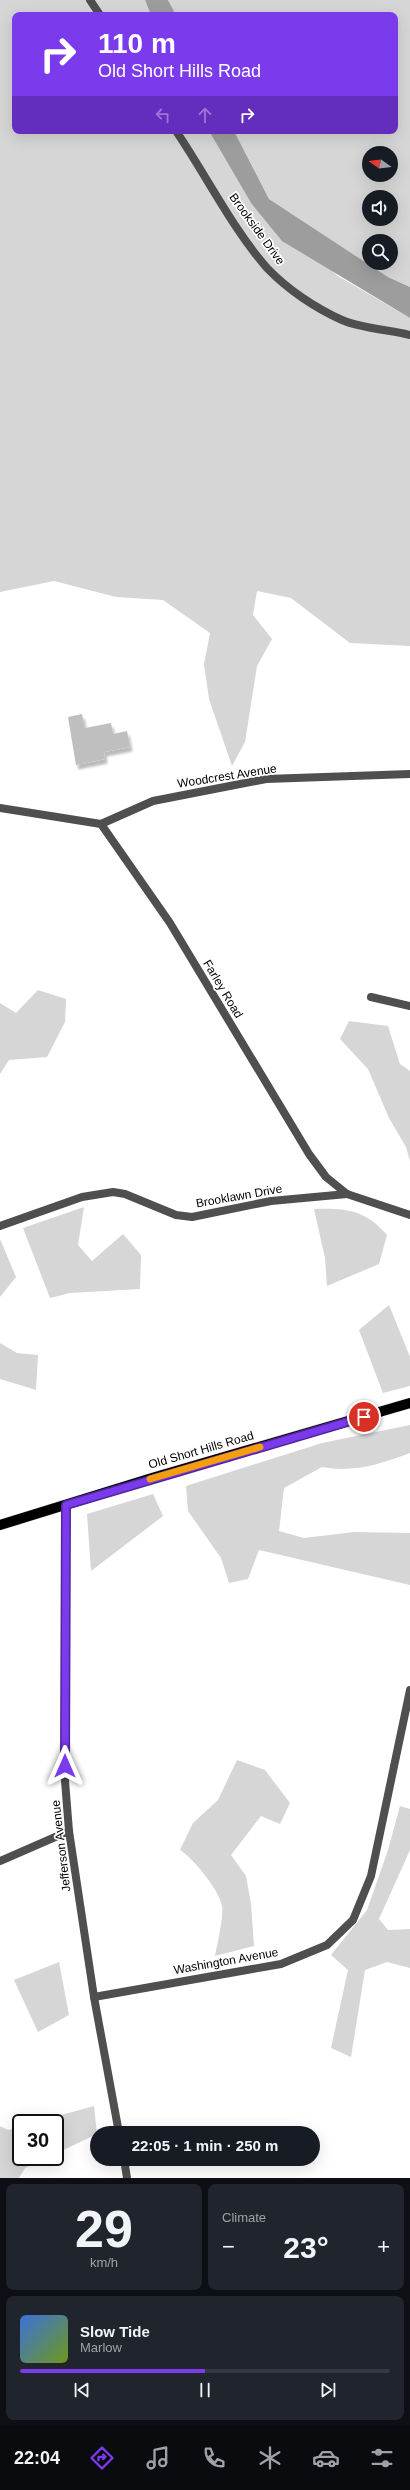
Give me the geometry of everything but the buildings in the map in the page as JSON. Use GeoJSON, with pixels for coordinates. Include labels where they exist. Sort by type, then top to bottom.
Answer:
{"type":"FeatureCollection","features":[{"type":"Feature","properties":{"kind":"main road","name":"Old Short Hills Road"},"geometry":{"type":"LineString","coordinates":[[0,1525],[410,1404]]}},
{"type":"Feature","properties":{"kind":"street"},"geometry":{"type":"LineString","coordinates":[[90,0],[98,12]]}},
{"type":"Feature","properties":{"kind":"street","name":"Brookside Drive"},"geometry":{"type":"LineString","coordinates":[[178,134],[263,262],[290,288],[311,303],[343,320],[410,335]]}},
{"type":"Feature","properties":{"kind":"street","name":"Woodcrest Avenue"},"geometry":{"type":"LineString","coordinates":[[101,824],[153,800],[266,779],[410,774]]}},
{"type":"Feature","properties":{"kind":"street"},"geometry":{"type":"LineString","coordinates":[[0,808],[101,824]]}},
{"type":"Feature","properties":{"kind":"street","name":"Farley Road"},"geometry":{"type":"LineString","coordinates":[[101,824],[170,923],[309,1154],[326,1177],[347,1194],[410,1215]]}},
{"type":"Feature","properties":{"kind":"street"},"geometry":{"type":"LineString","coordinates":[[371,998],[410,1006]]}},
{"type":"Feature","properties":{"kind":"street","name":"Brooklawn Drive"},"geometry":{"type":"LineString","coordinates":[[0,1226],[82,1197],[113,1192],[125,1194],[176,1215],[192,1217],[271,1201],[347,1194]]}},
{"type":"Feature","properties":{"kind":"street","name":"Jefferson Avenue"},"geometry":{"type":"LineString","coordinates":[[66,1505],[65,1781],[69,1831],[94,1996],[118,2126]]}},
{"type":"Feature","properties":{"kind":"street","name":"Washington Avenue"},"geometry":{"type":"LineString","coordinates":[[94,1996],[281,1964],[327,1945],[353,1920],[371,1876],[410,1690]]}},
{"type":"Feature","properties":{"kind":"street"},"geometry":{"type":"LineString","coordinates":[[0,1861],[69,1831]]}},
{"type":"Feature","properties":{"kind":"street"},"geometry":{"type":"LineString","coordinates":[[125,2166],[127,2178]]}},
{"type":"Feature","properties":{"kind":"shaded area"},"geometry":{"type":"Polygon","coordinates":[[[0,0],[145,0],[150,12],[12,12],[12,134],[211,134],[251,203],[338,276],[410,318],[410,646],[350,643],[291,598],[257,591],[253,615],[272,639],[257,666],[245,742],[232,766],[209,699],[204,664],[210,633],[163,600],[116,597],[54,581],[0,592],[0,0]]]}},
{"type":"Feature","properties":{"kind":"shaded area"},"geometry":{"type":"Polygon","coordinates":[[[145,0],[168,0],[174,12],[150,12],[145,0]]]}},
{"type":"Feature","properties":{"kind":"shaded area"},"geometry":{"type":"Polygon","coordinates":[[[168,0],[410,0],[410,287],[388,277],[377,270],[398,270],[398,234],[362,234],[362,260],[269,199],[236,134],[398,134],[398,12],[174,12],[168,0]]]}},
{"type":"Feature","properties":{"kind":"shaded area"},"geometry":{"type":"Polygon","coordinates":[[[211,134],[236,134],[269,199],[362,260],[362,270],[377,270],[388,277],[410,287],[410,318],[282,241],[251,203],[211,134]]]}},
{"type":"Feature","properties":{"kind":"shaded area"},"geometry":{"type":"Polygon","coordinates":[[[38,990],[66,999],[65,1022],[47,1057],[9,1060],[0,1074],[0,1003],[16,1013],[38,990]]]}},
{"type":"Feature","properties":{"kind":"shaded area"},"geometry":{"type":"Polygon","coordinates":[[[349,1021],[388,1026],[400,1064],[410,1071],[410,1161],[406,1147],[389,1118],[368,1069],[340,1039],[349,1021]]]}},
{"type":"Feature","properties":{"kind":"shaded area"},"geometry":{"type":"Polygon","coordinates":[[[84,1207],[78,1245],[92,1261],[123,1234],[141,1255],[140,1289],[70,1293],[50,1298],[23,1228],[84,1207]]]}},
{"type":"Feature","properties":{"kind":"shaded area"},"geometry":{"type":"Polygon","coordinates":[[[314,1209],[346,1210],[355,1212],[371,1220],[387,1235],[379,1264],[327,1286],[325,1258],[314,1209]]]}},
{"type":"Feature","properties":{"kind":"shaded area"},"geometry":{"type":"Polygon","coordinates":[[[0,1239],[16,1277],[0,1297],[0,1239]]]}},
{"type":"Feature","properties":{"kind":"shaded area"},"geometry":{"type":"Polygon","coordinates":[[[389,1305],[410,1357],[410,1386],[383,1393],[359,1330],[389,1305]]]}},
{"type":"Feature","properties":{"kind":"shaded area"},"geometry":{"type":"Polygon","coordinates":[[[0,1343],[17,1353],[38,1355],[36,1390],[0,1379],[0,1343]]]}},
{"type":"Feature","properties":{"kind":"shaded area"},"geometry":{"type":"Polygon","coordinates":[[[410,1425],[410,1453],[378,1464],[356,1468],[333,1469],[322,1467],[284,1488],[279,1531],[304,1538],[354,1532],[410,1533],[410,1585],[259,1550],[248,1579],[229,1583],[221,1558],[188,1511],[186,1486],[322,1443],[410,1425]]]}},
{"type":"Feature","properties":{"kind":"shaded area"},"geometry":{"type":"Polygon","coordinates":[[[153,1494],[163,1516],[91,1571],[87,1514],[153,1494]]]}},
{"type":"Feature","properties":{"kind":"shaded area"},"geometry":{"type":"Polygon","coordinates":[[[237,1760],[265,1770],[290,1803],[280,1824],[261,1816],[231,1855],[246,1876],[251,1904],[254,1946],[215,1956],[220,1931],[222,1906],[216,1892],[205,1875],[192,1860],[180,1850],[193,1823],[218,1800],[237,1760]]]}},
{"type":"Feature","properties":{"kind":"shaded area"},"geometry":{"type":"Polygon","coordinates":[[[400,1806],[410,1809],[410,1850],[379,1919],[388,1930],[410,1929],[410,1968],[387,1962],[365,1970],[351,2057],[331,2048],[348,1970],[331,1955],[367,1910],[388,1850],[400,1806]]]}},
{"type":"Feature","properties":{"kind":"shaded area"},"geometry":{"type":"Polygon","coordinates":[[[59,1962],[69,2015],[38,2032],[14,1980],[59,1962]]]}},
{"type":"Feature","properties":{"kind":"shaded area"},"geometry":{"type":"Polygon","coordinates":[[[94,2106],[96,2126],[90,2126],[90,2137],[64,2150],[64,2114],[94,2106]]]}},
{"type":"Feature","properties":{"kind":"shaded area"},"geometry":{"type":"Polygon","coordinates":[[[0,2126],[8,2130],[12,2129],[12,2166],[29,2166],[25,2168],[19,2178],[0,2178],[0,2126]]]}},
{"type":"Feature","properties":{"kind":"slow traffic"},"geometry":{"type":"LineString","coordinates":[[150,1479],[260,1447]]}},
{"type":"Feature","properties":{"kind":"route"},"geometry":{"type":"LineString","coordinates":[[65,1766],[66,1505],[152,1478],[364,1417]]}}]}
